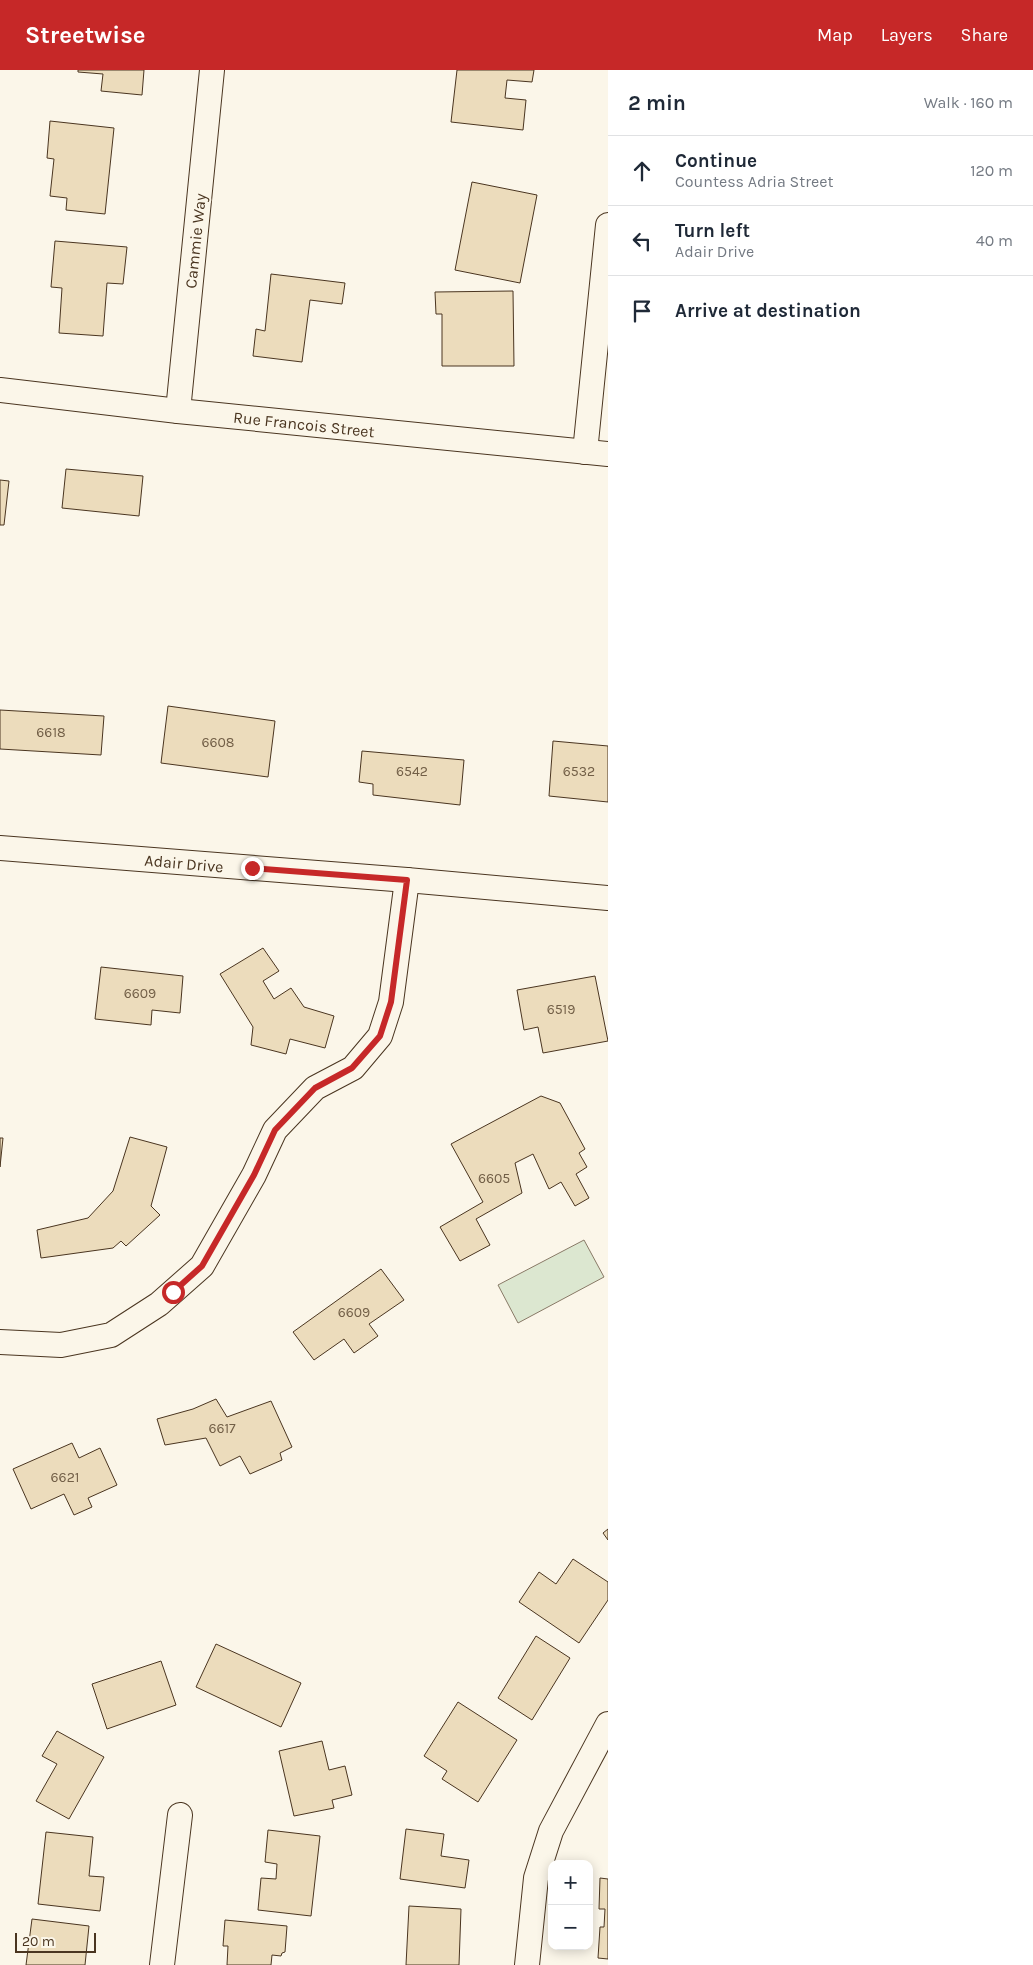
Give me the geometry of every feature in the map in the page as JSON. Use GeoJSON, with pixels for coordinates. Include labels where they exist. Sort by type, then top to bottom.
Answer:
{"type":"FeatureCollection","features":[{"type":"Feature","properties":{"kind":"street","name":"Cammie Way"},"geometry":{"type":"LineString","coordinates":[[178,411],[212,70]]}},
{"type":"Feature","properties":{"kind":"street"},"geometry":{"type":"LineString","coordinates":[[597,453],[608,225]]}},
{"type":"Feature","properties":{"kind":"street","name":"Rue Francois Street"},"geometry":{"type":"LineString","coordinates":[[0,390],[178,411],[597,453]]}},
{"type":"Feature","properties":{"kind":"street","name":"Adair Drive"},"geometry":{"type":"LineString","coordinates":[[0,848],[608,898]]}},
{"type":"Feature","properties":{"kind":"street"},"geometry":{"type":"LineString","coordinates":[[0,1342],[61,1345],[111,1335],[159,1304],[202,1266],[254,1175],[275,1130],[315,1088],[352,1068],[380,1036],[391,1002],[407,880]]}},
{"type":"Feature","properties":{"kind":"street"},"geometry":{"type":"LineString","coordinates":[[527,1965],[536,1878],[551,1831],[608,1724]]}},
{"type":"Feature","properties":{"kind":"street"},"geometry":{"type":"LineString","coordinates":[[162,1965],[180,1815]]}},
{"type":"Feature","properties":{"kind":"green space"},"geometry":{"type":"Polygon","coordinates":[[[584,1240],[604,1277],[518,1323],[498,1285],[584,1240]]]}},
{"type":"Feature","properties":{"kind":"building"},"geometry":{"type":"Polygon","coordinates":[[[78,70],[144,70],[142,95],[101,91],[103,74],[78,72],[78,70]]]}},
{"type":"Feature","properties":{"kind":"building"},"geometry":{"type":"Polygon","coordinates":[[[457,70],[534,70],[532,82],[507,80],[505,98],[526,100],[523,130],[451,122],[457,70]]]}},
{"type":"Feature","properties":{"kind":"building"},"geometry":{"type":"Polygon","coordinates":[[[50,121],[114,128],[105,214],[66,210],[67,198],[50,196],[54,159],[47,158],[50,121]]]}},
{"type":"Feature","properties":{"kind":"building"},"geometry":{"type":"Polygon","coordinates":[[[472,182],[537,195],[520,283],[455,270],[472,182]]]}},
{"type":"Feature","properties":{"kind":"building"},"geometry":{"type":"Polygon","coordinates":[[[55,241],[127,247],[123,284],[107,283],[103,336],[59,333],[62,288],[51,287],[55,241]]]}},
{"type":"Feature","properties":{"kind":"building"},"geometry":{"type":"Polygon","coordinates":[[[271,274],[345,283],[342,304],[310,300],[302,362],[253,356],[256,329],[265,331],[271,274]]]}},
{"type":"Feature","properties":{"kind":"building"},"geometry":{"type":"Polygon","coordinates":[[[513,291],[514,366],[442,366],[442,314],[436,314],[435,292],[513,291]]]}},
{"type":"Feature","properties":{"kind":"building"},"geometry":{"type":"Polygon","coordinates":[[[66,469],[143,476],[139,516],[62,508],[66,469]]]}},
{"type":"Feature","properties":{"kind":"building"},"geometry":{"type":"Polygon","coordinates":[[[0,480],[9,481],[4,525],[0,525],[0,480]]]}},
{"type":"Feature","properties":{"kind":"building"},"geometry":{"type":"Polygon","coordinates":[[[168,706],[275,721],[268,777],[161,763],[168,706]]]}},
{"type":"Feature","properties":{"kind":"building"},"geometry":{"type":"Polygon","coordinates":[[[0,710],[104,716],[101,755],[0,749],[0,710]]]}},
{"type":"Feature","properties":{"kind":"building"},"geometry":{"type":"Polygon","coordinates":[[[553,741],[608,746],[608,802],[549,796],[553,741]]]}},
{"type":"Feature","properties":{"kind":"building"},"geometry":{"type":"Polygon","coordinates":[[[362,751],[464,760],[460,805],[373,795],[373,784],[359,782],[362,751]]]}},
{"type":"Feature","properties":{"kind":"building"},"geometry":{"type":"Polygon","coordinates":[[[263,948],[279,971],[263,981],[274,999],[291,988],[304,1007],[334,1016],[325,1048],[290,1039],[286,1054],[251,1045],[253,1027],[220,974],[263,948]]]}},
{"type":"Feature","properties":{"kind":"building"},"geometry":{"type":"Polygon","coordinates":[[[101,967],[183,976],[180,1013],[152,1010],[151,1025],[95,1019],[101,967]]]}},
{"type":"Feature","properties":{"kind":"building"},"geometry":{"type":"Polygon","coordinates":[[[595,976],[608,1041],[543,1053],[538,1027],[524,1030],[517,990],[595,976]]]}},
{"type":"Feature","properties":{"kind":"building"},"geometry":{"type":"Polygon","coordinates":[[[541,1096],[560,1103],[585,1149],[579,1153],[587,1167],[576,1174],[589,1198],[575,1206],[561,1182],[549,1189],[533,1154],[515,1163],[522,1193],[476,1219],[490,1245],[460,1261],[440,1227],[483,1202],[451,1144],[541,1096]]]}},
{"type":"Feature","properties":{"kind":"building"},"geometry":{"type":"Polygon","coordinates":[[[130,1137],[167,1147],[151,1206],[160,1215],[126,1246],[121,1241],[113,1248],[41,1258],[37,1230],[88,1218],[113,1191],[130,1137]]]}},
{"type":"Feature","properties":{"kind":"building"},"geometry":{"type":"Polygon","coordinates":[[[0,1138],[3,1138],[0,1167],[0,1138]]]}},
{"type":"Feature","properties":{"kind":"building"},"geometry":{"type":"Polygon","coordinates":[[[381,1269],[404,1300],[369,1324],[378,1336],[354,1353],[344,1339],[314,1360],[293,1332],[381,1269]]]}},
{"type":"Feature","properties":{"kind":"building"},"geometry":{"type":"Polygon","coordinates":[[[216,1399],[227,1417],[271,1401],[292,1447],[280,1453],[282,1460],[250,1474],[240,1456],[220,1466],[206,1438],[165,1445],[157,1419],[193,1409],[216,1399]]]}},
{"type":"Feature","properties":{"kind":"building"},"geometry":{"type":"Polygon","coordinates":[[[72,1443],[79,1458],[100,1448],[117,1485],[88,1498],[92,1507],[74,1515],[64,1494],[31,1509],[13,1469],[72,1443]]]}},
{"type":"Feature","properties":{"kind":"building"},"geometry":{"type":"Polygon","coordinates":[[[608,1529],[608,1540],[603,1533],[608,1529]]]}},
{"type":"Feature","properties":{"kind":"building"},"geometry":{"type":"Polygon","coordinates":[[[573,1559],[608,1582],[608,1600],[579,1643],[519,1602],[539,1572],[556,1584],[573,1559]]]}},
{"type":"Feature","properties":{"kind":"building"},"geometry":{"type":"Polygon","coordinates":[[[536,1636],[570,1658],[532,1720],[498,1698],[536,1636]]]}},
{"type":"Feature","properties":{"kind":"building"},"geometry":{"type":"Polygon","coordinates":[[[216,1644],[301,1683],[281,1727],[196,1687],[216,1644]]]}},
{"type":"Feature","properties":{"kind":"building"},"geometry":{"type":"Polygon","coordinates":[[[161,1661],[176,1705],[107,1729],[92,1684],[161,1661]]]}},
{"type":"Feature","properties":{"kind":"building"},"geometry":{"type":"Polygon","coordinates":[[[458,1702],[517,1740],[478,1802],[442,1779],[447,1771],[424,1756],[458,1702]]]}},
{"type":"Feature","properties":{"kind":"building"},"geometry":{"type":"Polygon","coordinates":[[[57,1731],[104,1757],[69,1819],[36,1801],[57,1764],[42,1756],[57,1731]]]}},
{"type":"Feature","properties":{"kind":"building"},"geometry":{"type":"Polygon","coordinates":[[[322,1741],[329,1770],[345,1766],[352,1795],[332,1800],[334,1808],[294,1816],[279,1751],[322,1741]]]}},
{"type":"Feature","properties":{"kind":"building"},"geometry":{"type":"Polygon","coordinates":[[[406,1829],[444,1834],[441,1856],[469,1860],[465,1888],[400,1879],[406,1829]]]}},
{"type":"Feature","properties":{"kind":"building"},"geometry":{"type":"Polygon","coordinates":[[[268,1830],[320,1836],[311,1916],[258,1910],[261,1878],[276,1879],[277,1864],[265,1862],[268,1830]]]}},
{"type":"Feature","properties":{"kind":"building"},"geometry":{"type":"Polygon","coordinates":[[[46,1832],[93,1837],[89,1876],[104,1877],[100,1911],[38,1904],[46,1832]]]}},
{"type":"Feature","properties":{"kind":"building"},"geometry":{"type":"Polygon","coordinates":[[[600,1878],[608,1879],[608,1959],[598,1958],[600,1927],[604,1927],[605,1909],[599,1909],[600,1878]]]}},
{"type":"Feature","properties":{"kind":"building"},"geometry":{"type":"Polygon","coordinates":[[[409,1906],[461,1909],[459,1965],[406,1965],[409,1906]]]}},
{"type":"Feature","properties":{"kind":"building"},"geometry":{"type":"Polygon","coordinates":[[[32,1919],[89,1926],[85,1965],[26,1965],[32,1919]]]}},
{"type":"Feature","properties":{"kind":"building"},"geometry":{"type":"Polygon","coordinates":[[[225,1920],[287,1926],[285,1952],[281,1956],[272,1955],[271,1965],[227,1965],[228,1946],[223,1946],[225,1920]]]}},
{"type":"Feature","properties":{"kind":"route"},"geometry":{"type":"LineString","coordinates":[[173,1292],[202,1266],[254,1175],[275,1130],[315,1088],[352,1068],[380,1036],[391,1002],[407,880],[252,868]]}}]}
